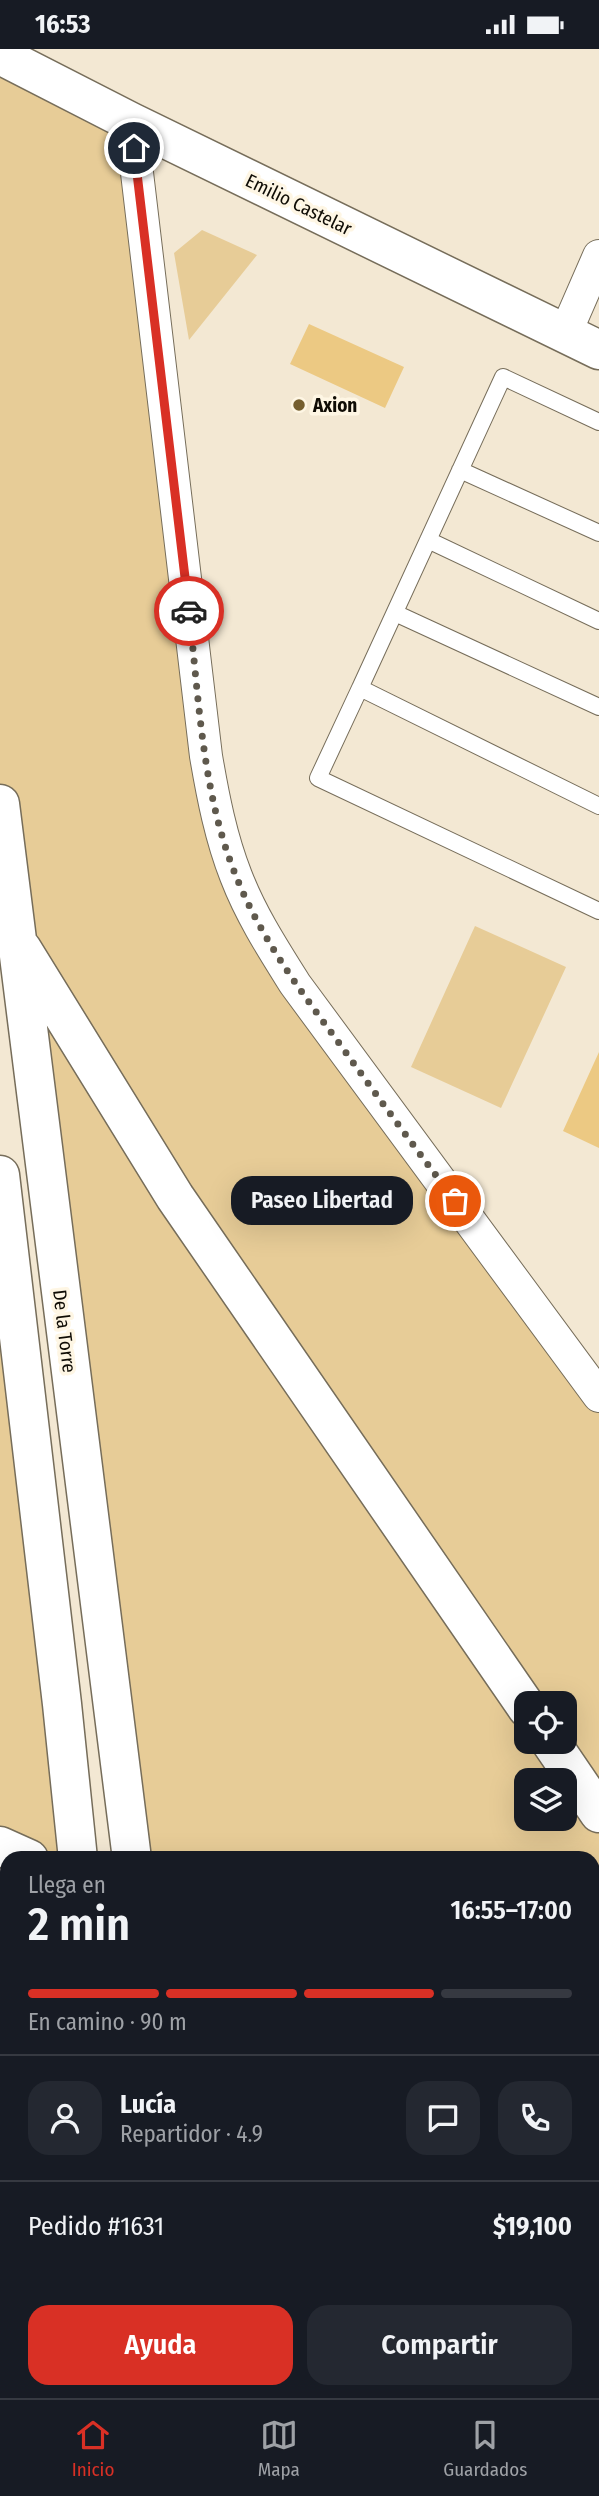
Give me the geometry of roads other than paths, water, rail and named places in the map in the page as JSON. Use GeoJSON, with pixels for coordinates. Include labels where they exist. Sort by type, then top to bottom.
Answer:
{"type":"FeatureCollection","features":[{"type":"Feature","properties":{"kind":"main road","name":"Emilio Castelar"},"geometry":{"type":"LineString","coordinates":[[0,55],[131,122],[599,350]]}},
{"type":"Feature","properties":{"kind":"main road","name":"De la Torre"},"geometry":{"type":"LineString","coordinates":[[0,804],[131,1851]]}},
{"type":"Feature","properties":{"kind":"main road"},"geometry":{"type":"LineString","coordinates":[[15,937],[175,1197],[515,1691]]}},
{"type":"Feature","properties":{"kind":"main road"},"geometry":{"type":"LineString","coordinates":[[0,1175],[77,1851]]}},
{"type":"Feature","properties":{"kind":"main road"},"geometry":{"type":"LineString","coordinates":[[559,1754],[599,1813]]}},
{"type":"Feature","properties":{"kind":"street"},"geometry":{"type":"LineString","coordinates":[[131,122],[206,757],[217,818],[236,875],[258,924],[295,984],[599,1396]]}},
{"type":"Feature","properties":{"kind":"street"},"geometry":{"type":"LineString","coordinates":[[565,334],[599,256]]}},
{"type":"Feature","properties":{"kind":"lane"},"geometry":{"type":"LineString","coordinates":[[599,422],[503,377],[318,778],[599,911]]}},
{"type":"Feature","properties":{"kind":"lane"},"geometry":{"type":"LineString","coordinates":[[460,470],[599,533]]}},
{"type":"Feature","properties":{"kind":"lane"},"geometry":{"type":"LineString","coordinates":[[428,540],[599,621]]}},
{"type":"Feature","properties":{"kind":"lane"},"geometry":{"type":"LineString","coordinates":[[395,613],[599,708]]}},
{"type":"Feature","properties":{"kind":"lane"},"geometry":{"type":"LineString","coordinates":[[360,688],[599,806]]}},
{"type":"Feature","properties":{"kind":"place","name":"Axion"},"geometry":{"type":"Point","coordinates":[299,405]}},
{"type":"Feature","properties":{"kind":"place","name":"Paseo Libertad"},"geometry":{"type":"Point","coordinates":[455,1201]}}]}
